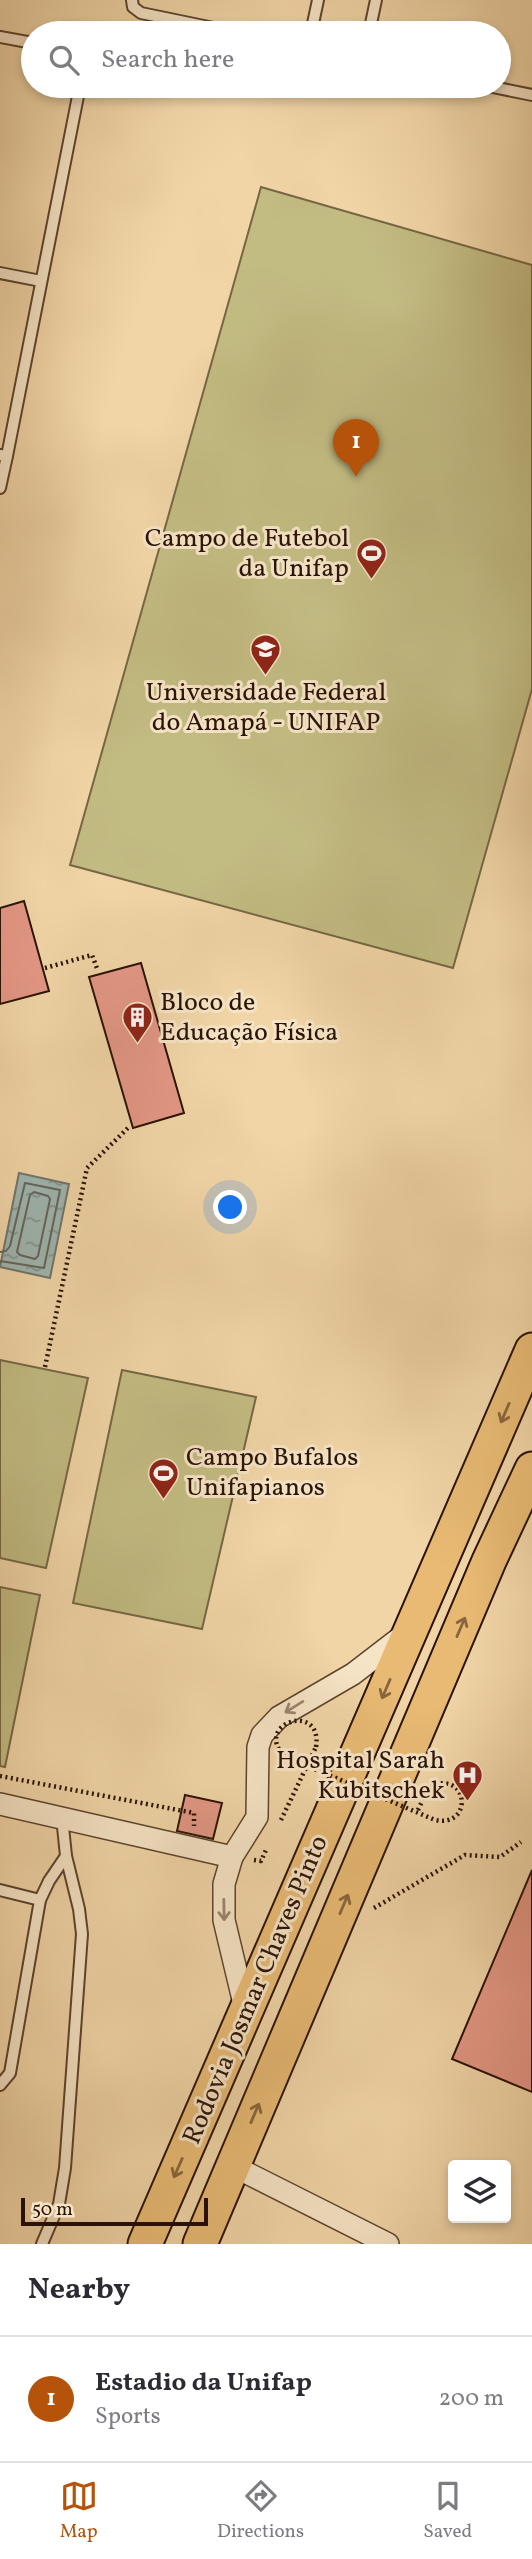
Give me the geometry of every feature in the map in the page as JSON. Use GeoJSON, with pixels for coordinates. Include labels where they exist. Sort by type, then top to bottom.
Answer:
{"type":"FeatureCollection","features":[{"type":"Feature","properties":{"kind":"main road","name":"Rodovia Josmar Chaves Pinto"},"geometry":{"type":"LineString","coordinates":[[145,2244],[532,1350]]}},
{"type":"Feature","properties":{"kind":"main road","name":"Rodovia Josmar Chaves Pinto"},"geometry":{"type":"LineString","coordinates":[[200,2244],[489,1561],[532,1469]]}},
{"type":"Feature","properties":{"kind":"street"},"geometry":{"type":"LineString","coordinates":[[246,2012],[224,1920],[224,1884],[232,1857],[257,1817],[258,1747],[262,1735],[279,1717],[353,1674],[412,1629]]}},
{"type":"Feature","properties":{"kind":"street"},"geometry":{"type":"LineString","coordinates":[[0,1804],[232,1857]]}},
{"type":"Feature","properties":{"kind":"street"},"geometry":{"type":"LineString","coordinates":[[233,2166],[388,2244]]}},
{"type":"Feature","properties":{"kind":"lane"},"geometry":{"type":"LineString","coordinates":[[132,0],[133,7],[141,13],[180,21]]}},
{"type":"Feature","properties":{"kind":"lane"},"geometry":{"type":"LineString","coordinates":[[314,21],[318,0]]}},
{"type":"Feature","properties":{"kind":"lane"},"geometry":{"type":"LineString","coordinates":[[372,21],[376,0]]}},
{"type":"Feature","properties":{"kind":"lane"},"geometry":{"type":"LineString","coordinates":[[0,37],[21,41]]}},
{"type":"Feature","properties":{"kind":"lane"},"geometry":{"type":"LineString","coordinates":[[511,91],[532,95]]}},
{"type":"Feature","properties":{"kind":"lane"},"geometry":{"type":"LineString","coordinates":[[0,488],[4,456],[78,98]]}},
{"type":"Feature","properties":{"kind":"lane"},"geometry":{"type":"LineString","coordinates":[[0,273],[41,281]]}},
{"type":"Feature","properties":{"kind":"lane"},"geometry":{"type":"LineString","coordinates":[[42,2244],[59,2204],[65,2168],[81,1945],[79,1909],[66,1856],[62,1817]]}},
{"type":"Feature","properties":{"kind":"lane"},"geometry":{"type":"LineString","coordinates":[[0,2085],[10,2073],[40,1900],[66,1856]]}},
{"type":"Feature","properties":{"kind":"lane"},"geometry":{"type":"LineString","coordinates":[[0,1890],[40,1900]]}},
{"type":"Feature","properties":{"kind":"path"},"geometry":{"type":"LineString","coordinates":[[45,968],[92,955],[98,971]]}},
{"type":"Feature","properties":{"kind":"path"},"geometry":{"type":"LineString","coordinates":[[45,1367],[88,1168],[130,1126]]}},
{"type":"Feature","properties":{"kind":"path"},"geometry":{"type":"LineString","coordinates":[[316,1746],[316,1733],[307,1723],[294,1720],[278,1731],[277,1745],[290,1759],[435,1820],[448,1821],[454,1818],[462,1807],[461,1795],[453,1785],[433,1784],[425,1795],[414,1818]]}},
{"type":"Feature","properties":{"kind":"path"},"geometry":{"type":"LineString","coordinates":[[0,1776],[194,1813],[193,1848]]}},
{"type":"Feature","properties":{"kind":"path"},"geometry":{"type":"LineString","coordinates":[[375,1899],[370,1911],[465,1855],[500,1857],[521,1842]]}},
{"type":"Feature","properties":{"kind":"shaded area"},"geometry":{"type":"Polygon","coordinates":[[[261,187],[532,265],[532,689],[453,968],[70,865],[261,187]]]}},
{"type":"Feature","properties":{"kind":"shaded area"},"geometry":{"type":"Polygon","coordinates":[[[0,1360],[88,1378],[46,1568],[0,1558],[0,1360]]]}},
{"type":"Feature","properties":{"kind":"shaded area","name":"Campo Bufalos Unifapianos"},"geometry":{"type":"Polygon","coordinates":[[[122,1370],[256,1397],[202,1629],[73,1603],[122,1370]]]}},
{"type":"Feature","properties":{"kind":"shaded area"},"geometry":{"type":"Polygon","coordinates":[[[0,1587],[40,1595],[5,1767],[0,1766],[0,1587]]]}},
{"type":"Feature","properties":{"kind":"water"},"geometry":{"type":"Polygon","coordinates":[[[19,1173],[69,1184],[50,1278],[0,1267],[19,1173]]]}},
{"type":"Feature","properties":{"kind":"building"},"geometry":{"type":"Polygon","coordinates":[[[24,901],[49,991],[0,1004],[0,908],[24,901]]]}},
{"type":"Feature","properties":{"kind":"building","name":"Bloco de Educação Física"},"geometry":{"type":"Polygon","coordinates":[[[141,963],[184,1113],[133,1128],[89,977],[141,963]]]}},
{"type":"Feature","properties":{"kind":"building"},"geometry":{"type":"Polygon","coordinates":[[[185,1795],[222,1803],[213,1839],[177,1831],[185,1795]]]}},
{"type":"Feature","properties":{"kind":"building"},"geometry":{"type":"Polygon","coordinates":[[[532,1870],[532,2092],[452,2059],[532,1870]]]}},
{"type":"Feature","properties":{"kind":"place","name":"Estadio da Unifap"},"geometry":{"type":"Point","coordinates":[356,477]}},
{"type":"Feature","properties":{"kind":"place","name":"Campo de Futebol da Unifap"},"geometry":{"type":"Point","coordinates":[372,581]}},
{"type":"Feature","properties":{"kind":"place","name":"Universidade Federal do Amapá - UNIFAP"},"geometry":{"type":"Point","coordinates":[266,677]}},
{"type":"Feature","properties":{"kind":"place","name":"Bloco de Educação Física"},"geometry":{"type":"Point","coordinates":[137,1045]}},
{"type":"Feature","properties":{"kind":"place","name":"Campo Bufalos Unifapianos"},"geometry":{"type":"Point","coordinates":[163,1500]}},
{"type":"Feature","properties":{"kind":"place","name":"Hospital Sarah Kubitschek"},"geometry":{"type":"Point","coordinates":[468,1803]}}]}
